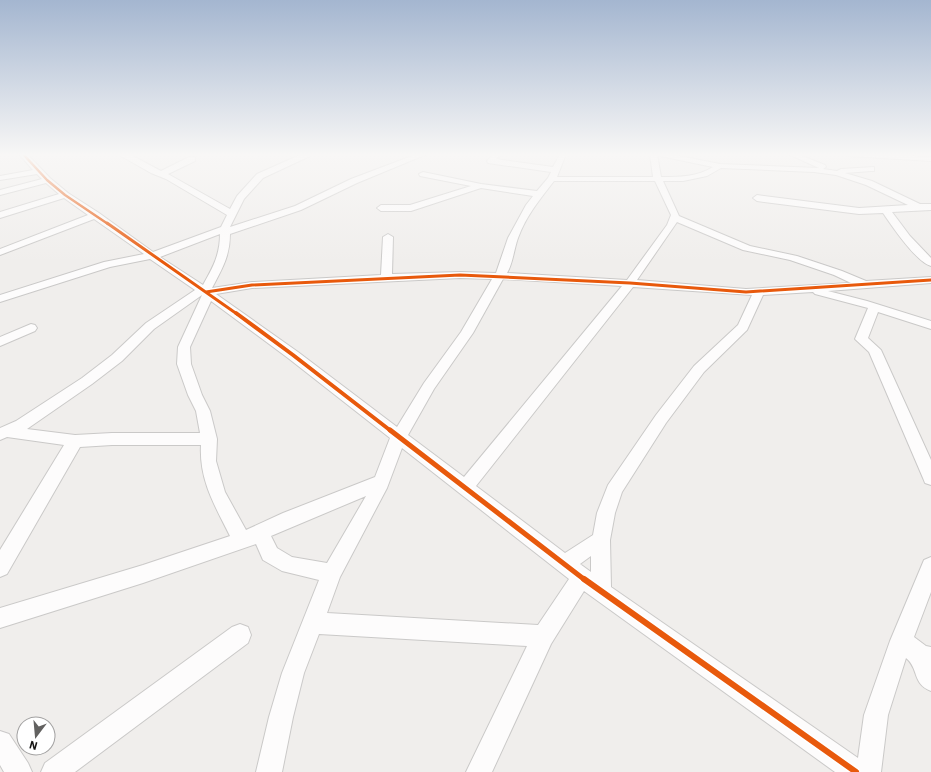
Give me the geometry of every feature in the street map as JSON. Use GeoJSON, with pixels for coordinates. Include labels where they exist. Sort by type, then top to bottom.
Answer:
{"type":"FeatureCollection","features":[{"type":"Feature","properties":{"kind":"street"},"geometry":{"type":"LineString","coordinates":[[60,190],[293,355],[601,592],[856,772]]}},
{"type":"Feature","properties":{"kind":"street"},"geometry":{"type":"LineString","coordinates":[[189,190],[232,215]]}},
{"type":"Feature","properties":{"kind":"street"},"geometry":{"type":"LineString","coordinates":[[242,541],[217,493],[208,461],[209,439],[203,411],[195,395],[184,364],[184,347],[205,292],[221,262],[224,253],[225,230],[240,198],[247,190]]}},
{"type":"Feature","properties":{"kind":"street"},"geometry":{"type":"LineString","coordinates":[[0,299],[108,264],[152,256],[225,230],[298,208],[335,190]]}},
{"type":"Feature","properties":{"kind":"street"},"geometry":{"type":"LineString","coordinates":[[381,208],[411,208],[468,190]]}},
{"type":"Feature","properties":{"kind":"street"},"geometry":{"type":"LineString","coordinates":[[511,190],[540,194]]}},
{"type":"Feature","properties":{"kind":"street"},"geometry":{"type":"LineString","coordinates":[[269,772],[281,717],[293,673],[332,573],[381,482],[399,436],[429,386],[467,333],[490,290],[505,267],[513,238],[530,205],[543,190]]}},
{"type":"Feature","properties":{"kind":"street"},"geometry":{"type":"LineString","coordinates":[[465,487],[630,283],[668,230],[675,218],[675,215],[663,190]]}},
{"type":"Feature","properties":{"kind":"street"},"geometry":{"type":"LineString","coordinates":[[884,190],[919,207]]}},
{"type":"Feature","properties":{"kind":"street"},"geometry":{"type":"LineString","coordinates":[[0,215],[65,195]]}},
{"type":"Feature","properties":{"kind":"street"},"geometry":{"type":"LineString","coordinates":[[757,198],[844,210],[876,212],[931,207]]}},
{"type":"Feature","properties":{"kind":"street"},"geometry":{"type":"LineString","coordinates":[[886,210],[897,227],[923,257],[931,263]]}},
{"type":"Feature","properties":{"kind":"street"},"geometry":{"type":"LineString","coordinates":[[0,252],[96,215]]}},
{"type":"Feature","properties":{"kind":"street"},"geometry":{"type":"LineString","coordinates":[[675,218],[748,248],[799,260],[866,284]]}},
{"type":"Feature","properties":{"kind":"street"},"geometry":{"type":"LineString","coordinates":[[386,277],[388,237]]}},
{"type":"Feature","properties":{"kind":"street"},"geometry":{"type":"LineString","coordinates":[[3,436],[88,381],[117,358],[150,326],[205,292],[252,285],[386,277],[500,276],[759,292],[931,280]]}},
{"type":"Feature","properties":{"kind":"street"},"geometry":{"type":"LineString","coordinates":[[827,287],[836,296]]}},
{"type":"Feature","properties":{"kind":"street"},"geometry":{"type":"LineString","coordinates":[[809,289],[874,307],[931,326]]}},
{"type":"Feature","properties":{"kind":"street"},"geometry":{"type":"LineString","coordinates":[[601,592],[602,540],[606,513],[614,490],[642,446],[699,369],[743,327],[759,292]]}},
{"type":"Feature","properties":{"kind":"street"},"geometry":{"type":"LineString","coordinates":[[874,307],[861,339],[875,350],[931,478]]}},
{"type":"Feature","properties":{"kind":"street"},"geometry":{"type":"LineString","coordinates":[[1,340],[31,328]]}},
{"type":"Feature","properties":{"kind":"street"},"geometry":{"type":"LineString","coordinates":[[3,436],[75,441],[112,439],[209,439]]}},
{"type":"Feature","properties":{"kind":"street"},"geometry":{"type":"LineString","coordinates":[[0,568],[75,441]]}},
{"type":"Feature","properties":{"kind":"street"},"geometry":{"type":"LineString","coordinates":[[0,618],[143,574],[242,541],[260,532],[381,482]]}},
{"type":"Feature","properties":{"kind":"street"},"geometry":{"type":"LineString","coordinates":[[260,532],[270,554],[288,565],[332,573]]}},
{"type":"Feature","properties":{"kind":"street"},"geometry":{"type":"LineString","coordinates":[[478,772],[573,570],[602,540]]}},
{"type":"Feature","properties":{"kind":"street"},"geometry":{"type":"LineString","coordinates":[[868,772],[876,715],[901,641],[931,566]]}},
{"type":"Feature","properties":{"kind":"street"},"geometry":{"type":"LineString","coordinates":[[313,623],[424,628],[543,636]]}},
{"type":"Feature","properties":{"kind":"street"},"geometry":{"type":"LineString","coordinates":[[54,772],[240,635]]}},
{"type":"Feature","properties":{"kind":"street"},"geometry":{"type":"LineString","coordinates":[[901,641],[927,658],[926,672],[931,680]]}},
{"type":"Feature","properties":{"kind":"street"},"geometry":{"type":"LineString","coordinates":[[0,743],[20,772]]}},
{"type":"Feature","properties":{"kind":"cycle path"},"geometry":{"type":"LineString","coordinates":[[59,190],[152,256],[205,291],[293,355],[601,592],[856,772]]}},
{"type":"Feature","properties":{"kind":"cycle path"},"geometry":{"type":"LineString","coordinates":[[206,292],[252,285],[460,275],[630,283],[746,292],[931,280]]}}]}
